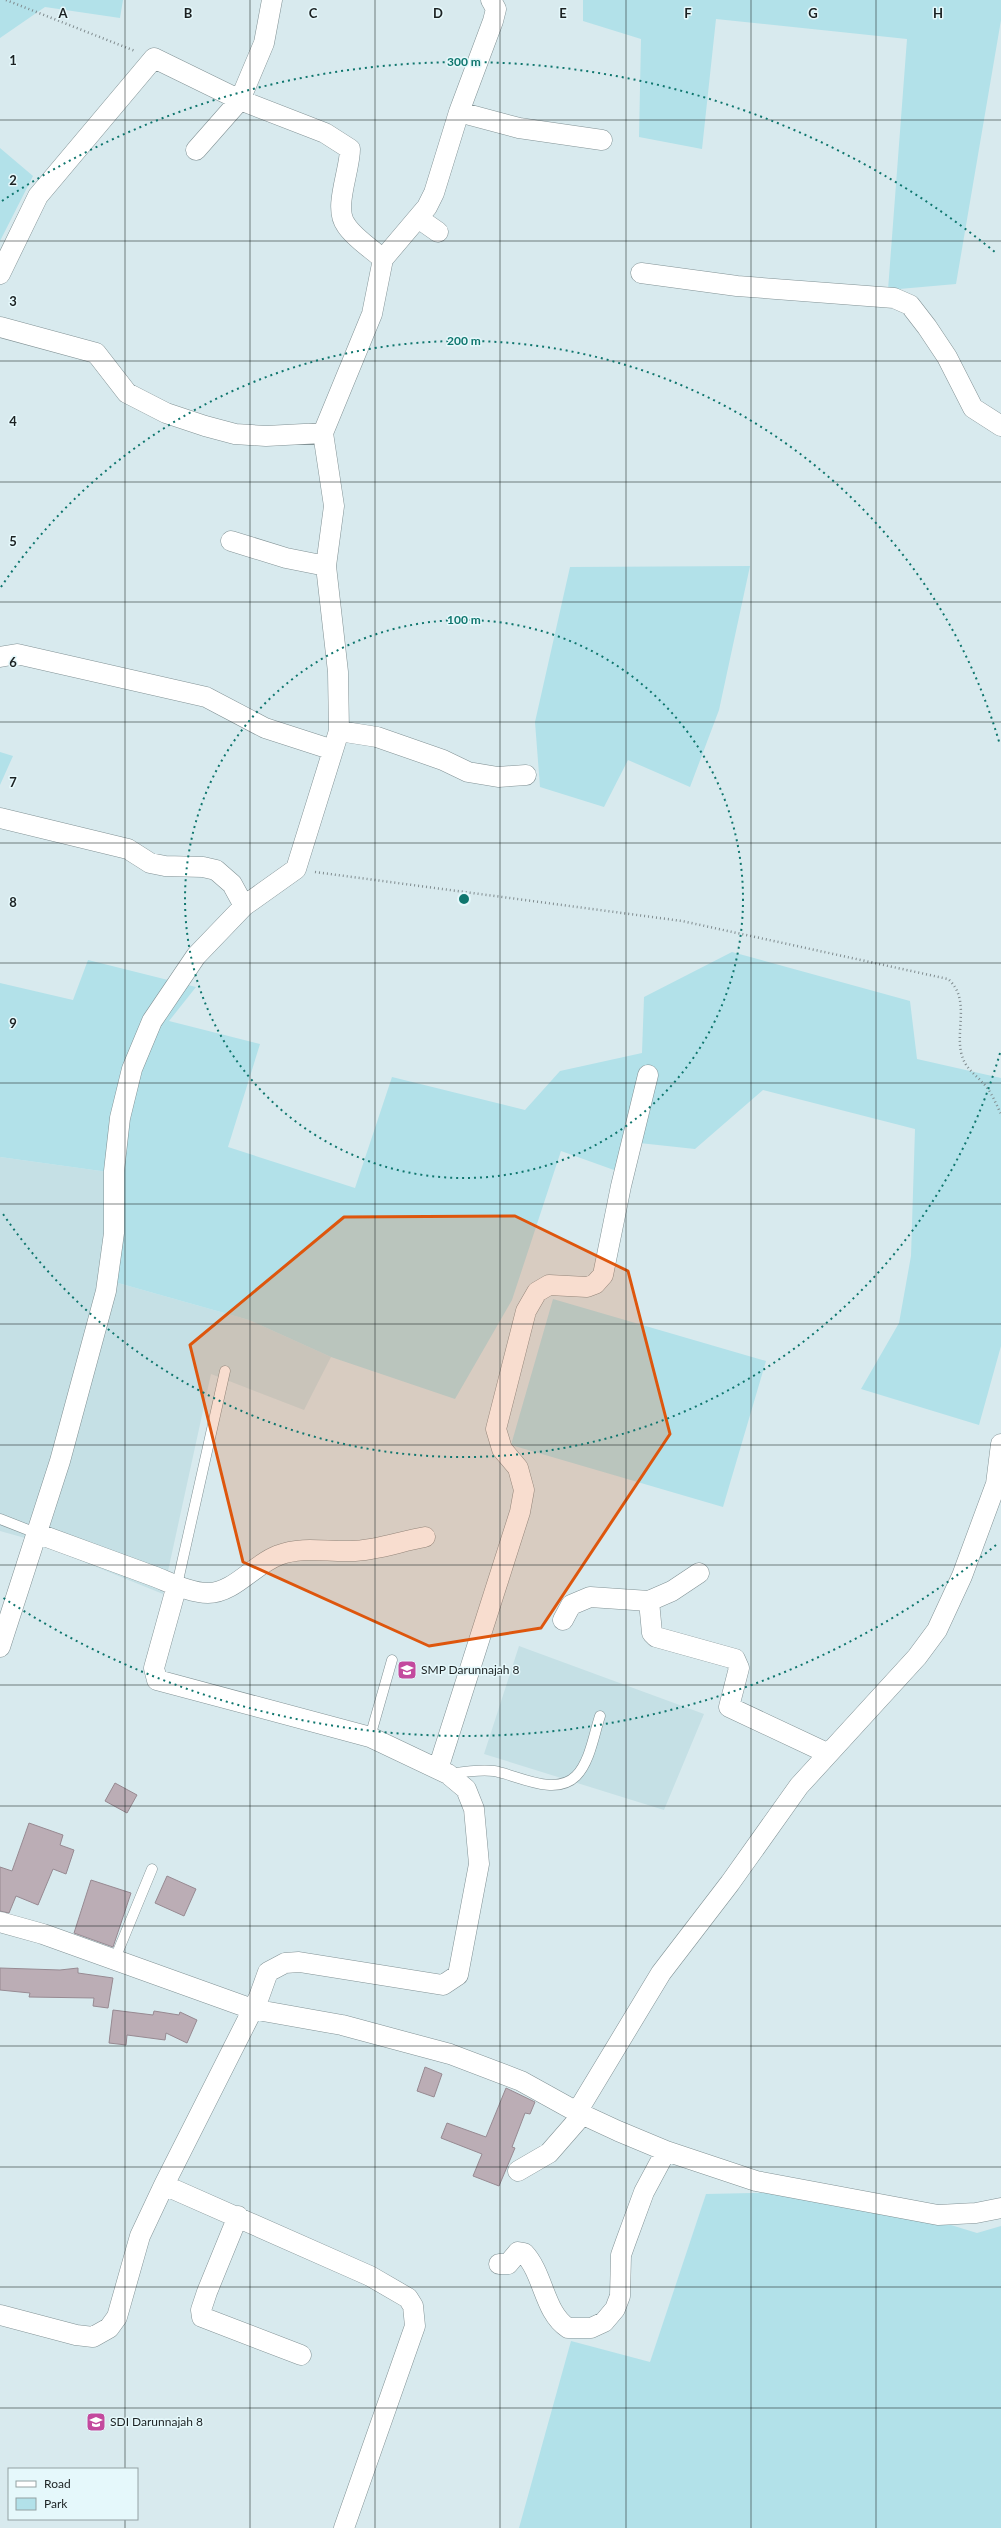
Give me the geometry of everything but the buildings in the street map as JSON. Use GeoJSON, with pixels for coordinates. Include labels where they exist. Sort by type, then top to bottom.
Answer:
{"type":"FeatureCollection","features":[{"type":"Feature","properties":{"kind":"street"},"geometry":{"type":"LineString","coordinates":[[196,150],[240,100],[264,43],[272,0]]}},
{"type":"Feature","properties":{"kind":"street"},"geometry":{"type":"LineString","coordinates":[[0,1647],[60,1461],[106,1291],[114,1233],[114,1171],[120,1118],[132,1069],[152,1021],[174,986],[196,956],[244,906],[296,870],[339,731],[338,672],[326,566],[334,506],[323,432],[372,314],[383,259],[427,207],[437,187],[460,112],[493,21],[496,9],[491,0]]}},
{"type":"Feature","properties":{"kind":"street"},"geometry":{"type":"LineString","coordinates":[[0,274],[38,196],[154,58],[240,100],[325,133],[350,149],[350,164],[340,212],[346,226],[383,259]]}},
{"type":"Feature","properties":{"kind":"street"},"geometry":{"type":"LineString","coordinates":[[460,112],[519,128],[602,140]]}},
{"type":"Feature","properties":{"kind":"street"},"geometry":{"type":"LineString","coordinates":[[418,218],[438,232]]}},
{"type":"Feature","properties":{"kind":"street"},"geometry":{"type":"LineString","coordinates":[[641,273],[737,286],[894,298],[910,305],[927,327],[947,357],[973,408],[1001,426]]}},
{"type":"Feature","properties":{"kind":"street"},"geometry":{"type":"LineString","coordinates":[[0,327],[96,353],[127,393],[166,413],[205,426],[235,434],[266,436],[323,432]]}},
{"type":"Feature","properties":{"kind":"street"},"geometry":{"type":"LineString","coordinates":[[230,541],[286,558],[326,566]]}},
{"type":"Feature","properties":{"kind":"street"},"geometry":{"type":"LineString","coordinates":[[0,657],[18,654],[206,697],[265,728],[333,750]]}},
{"type":"Feature","properties":{"kind":"street"},"geometry":{"type":"LineString","coordinates":[[339,731],[377,737],[443,760],[468,772],[498,777],[526,775]]}},
{"type":"Feature","properties":{"kind":"street"},"geometry":{"type":"LineString","coordinates":[[0,818],[128,849],[150,863],[216,870],[232,884],[244,906]]}},
{"type":"Feature","properties":{"kind":"street"},"geometry":{"type":"LineString","coordinates":[[443,1771],[520,1512],[524,1490],[518,1468],[502,1449],[496,1429],[526,1312],[537,1292],[549,1285],[587,1287],[595,1284],[603,1274],[621,1186],[648,1075]]}},
{"type":"Feature","properties":{"kind":"street"},"geometry":{"type":"LineString","coordinates":[[518,2171],[549,2153],[580,2113],[661,1972],[730,1883],[799,1786],[916,1657],[937,1630],[962,1576],[998,1485],[1001,1444]]}},
{"type":"Feature","properties":{"kind":"street"},"geometry":{"type":"LineString","coordinates":[[36,1533],[177,1585],[205,1593],[219,1592],[260,1564],[279,1554],[319,1549],[351,1551],[375,1549],[400,1541],[425,1537]]}},
{"type":"Feature","properties":{"kind":"street"},"geometry":{"type":"LineString","coordinates":[[563,1620],[570,1605],[590,1597],[649,1601],[672,1591],[699,1573]]}},
{"type":"Feature","properties":{"kind":"street"},"geometry":{"type":"LineString","coordinates":[[0,2315],[76,2335],[93,2337],[109,2328],[117,2317],[140,2236],[164,2185],[259,1997],[268,1972],[285,1963],[299,1962],[443,1985],[458,1975],[479,1864],[471,1798],[466,1789],[443,1771],[370,1737],[157,1680],[154,1668],[177,1585]]}},
{"type":"Feature","properties":{"kind":"street"},"geometry":{"type":"LineString","coordinates":[[649,1601],[652,1633],[656,1637],[735,1659],[738,1663],[739,1674],[729,1707],[827,1754]]}},
{"type":"Feature","properties":{"kind":"street"},"geometry":{"type":"LineString","coordinates":[[0,1922],[43,1934],[114,1961],[252,2009],[342,2025],[450,2054],[521,2081],[580,2113],[666,2151],[756,2181],[938,2215],[976,2213],[1001,2208]]}},
{"type":"Feature","properties":{"kind":"street"},"geometry":{"type":"LineString","coordinates":[[499,2264],[508,2264],[518,2252],[524,2253],[533,2265],[555,2314],[568,2328],[584,2330],[604,2322],[618,2304],[621,2256],[644,2192],[666,2151]]}},
{"type":"Feature","properties":{"kind":"street"},"geometry":{"type":"LineString","coordinates":[[164,2185],[238,2216],[370,2276],[405,2296],[413,2306],[413,2331],[344,2528]]}},
{"type":"Feature","properties":{"kind":"street"},"geometry":{"type":"LineString","coordinates":[[238,2216],[207,2292],[201,2310],[202,2317],[301,2356]]}},
{"type":"Feature","properties":{"kind":"lane"},"geometry":{"type":"LineString","coordinates":[[177,1585],[225,1371]]}},
{"type":"Feature","properties":{"kind":"lane"},"geometry":{"type":"LineString","coordinates":[[0,1519],[36,1533]]}},
{"type":"Feature","properties":{"kind":"lane"},"geometry":{"type":"LineString","coordinates":[[370,1737],[392,1660]]}},
{"type":"Feature","properties":{"kind":"lane"},"geometry":{"type":"LineString","coordinates":[[443,1771],[493,1771],[542,1784],[560,1784],[576,1777],[584,1765],[600,1716]]}},
{"type":"Feature","properties":{"kind":"lane"},"geometry":{"type":"LineString","coordinates":[[114,1961],[152,1869]]}},
{"type":"Feature","properties":{"kind":"path"},"geometry":{"type":"LineString","coordinates":[[6,0],[154,58]]}},
{"type":"Feature","properties":{"kind":"path"},"geometry":{"type":"LineString","coordinates":[[296,870],[682,921],[948,979],[956,986],[962,1012],[960,1051],[964,1064],[988,1088],[1001,1114]]}},
{"type":"Feature","properties":{"kind":"highlighted area"},"geometry":{"type":"Polygon","coordinates":[[[515,1216],[628,1271],[670,1434],[541,1628],[429,1646],[243,1562],[190,1345],[344,1217],[515,1216]]]}},
{"type":"Feature","properties":{"kind":"shaded area"},"geometry":{"type":"Polygon","coordinates":[[[0,1157],[108,1172],[111,1281],[249,1320],[331,1357],[304,1410],[211,1374],[163,1594],[25,1538],[0,1531],[0,1157]]]}},
{"type":"Feature","properties":{"kind":"shaded area"},"geometry":{"type":"Polygon","coordinates":[[[519,1646],[704,1714],[664,1810],[484,1754],[519,1646]]]}},
{"type":"Feature","properties":{"kind":"green space"},"geometry":{"type":"Polygon","coordinates":[[[0,0],[123,0],[120,18],[45,7],[0,38],[0,0]]]}},
{"type":"Feature","properties":{"kind":"green space"},"geometry":{"type":"Polygon","coordinates":[[[583,0],[1001,0],[1001,20],[956,284],[888,290],[907,39],[716,19],[702,149],[639,137],[641,39],[583,21],[583,0]]]}},
{"type":"Feature","properties":{"kind":"green space"},"geometry":{"type":"Polygon","coordinates":[[[0,148],[33,176],[0,241],[0,148]]]}},
{"type":"Feature","properties":{"kind":"green space"},"geometry":{"type":"Polygon","coordinates":[[[750,566],[719,710],[690,787],[628,760],[604,807],[540,787],[535,722],[570,567],[750,566]]]}},
{"type":"Feature","properties":{"kind":"green space"},"geometry":{"type":"Polygon","coordinates":[[[0,752],[13,756],[0,785],[0,752]]]}},
{"type":"Feature","properties":{"kind":"green space"},"geometry":{"type":"Polygon","coordinates":[[[732,952],[910,1001],[917,1059],[1001,1078],[1001,1346],[979,1425],[861,1389],[899,1323],[911,1256],[915,1129],[763,1090],[695,1149],[630,1142],[614,1170],[561,1151],[512,1300],[455,1399],[331,1357],[249,1320],[111,1281],[108,1172],[0,1157],[0,983],[73,1000],[88,960],[196,987],[169,1021],[260,1044],[228,1147],[355,1188],[392,1077],[525,1110],[560,1071],[642,1053],[644,997],[732,952]]]}},
{"type":"Feature","properties":{"kind":"green space"},"geometry":{"type":"Polygon","coordinates":[[[553,1299],[766,1361],[723,1507],[511,1445],[553,1299]]]}},
{"type":"Feature","properties":{"kind":"green space"},"geometry":{"type":"Polygon","coordinates":[[[840,2191],[977,2233],[1001,2226],[1001,2528],[519,2528],[571,2341],[650,2362],[706,2194],[840,2191]]]}},
{"type":"Feature","properties":{"kind":"place","name":"SMP Darunnajah 8"},"geometry":{"type":"Point","coordinates":[407,1670]}},
{"type":"Feature","properties":{"kind":"place","name":"SDI Darunnajah 8"},"geometry":{"type":"Point","coordinates":[96,2422]}}]}
